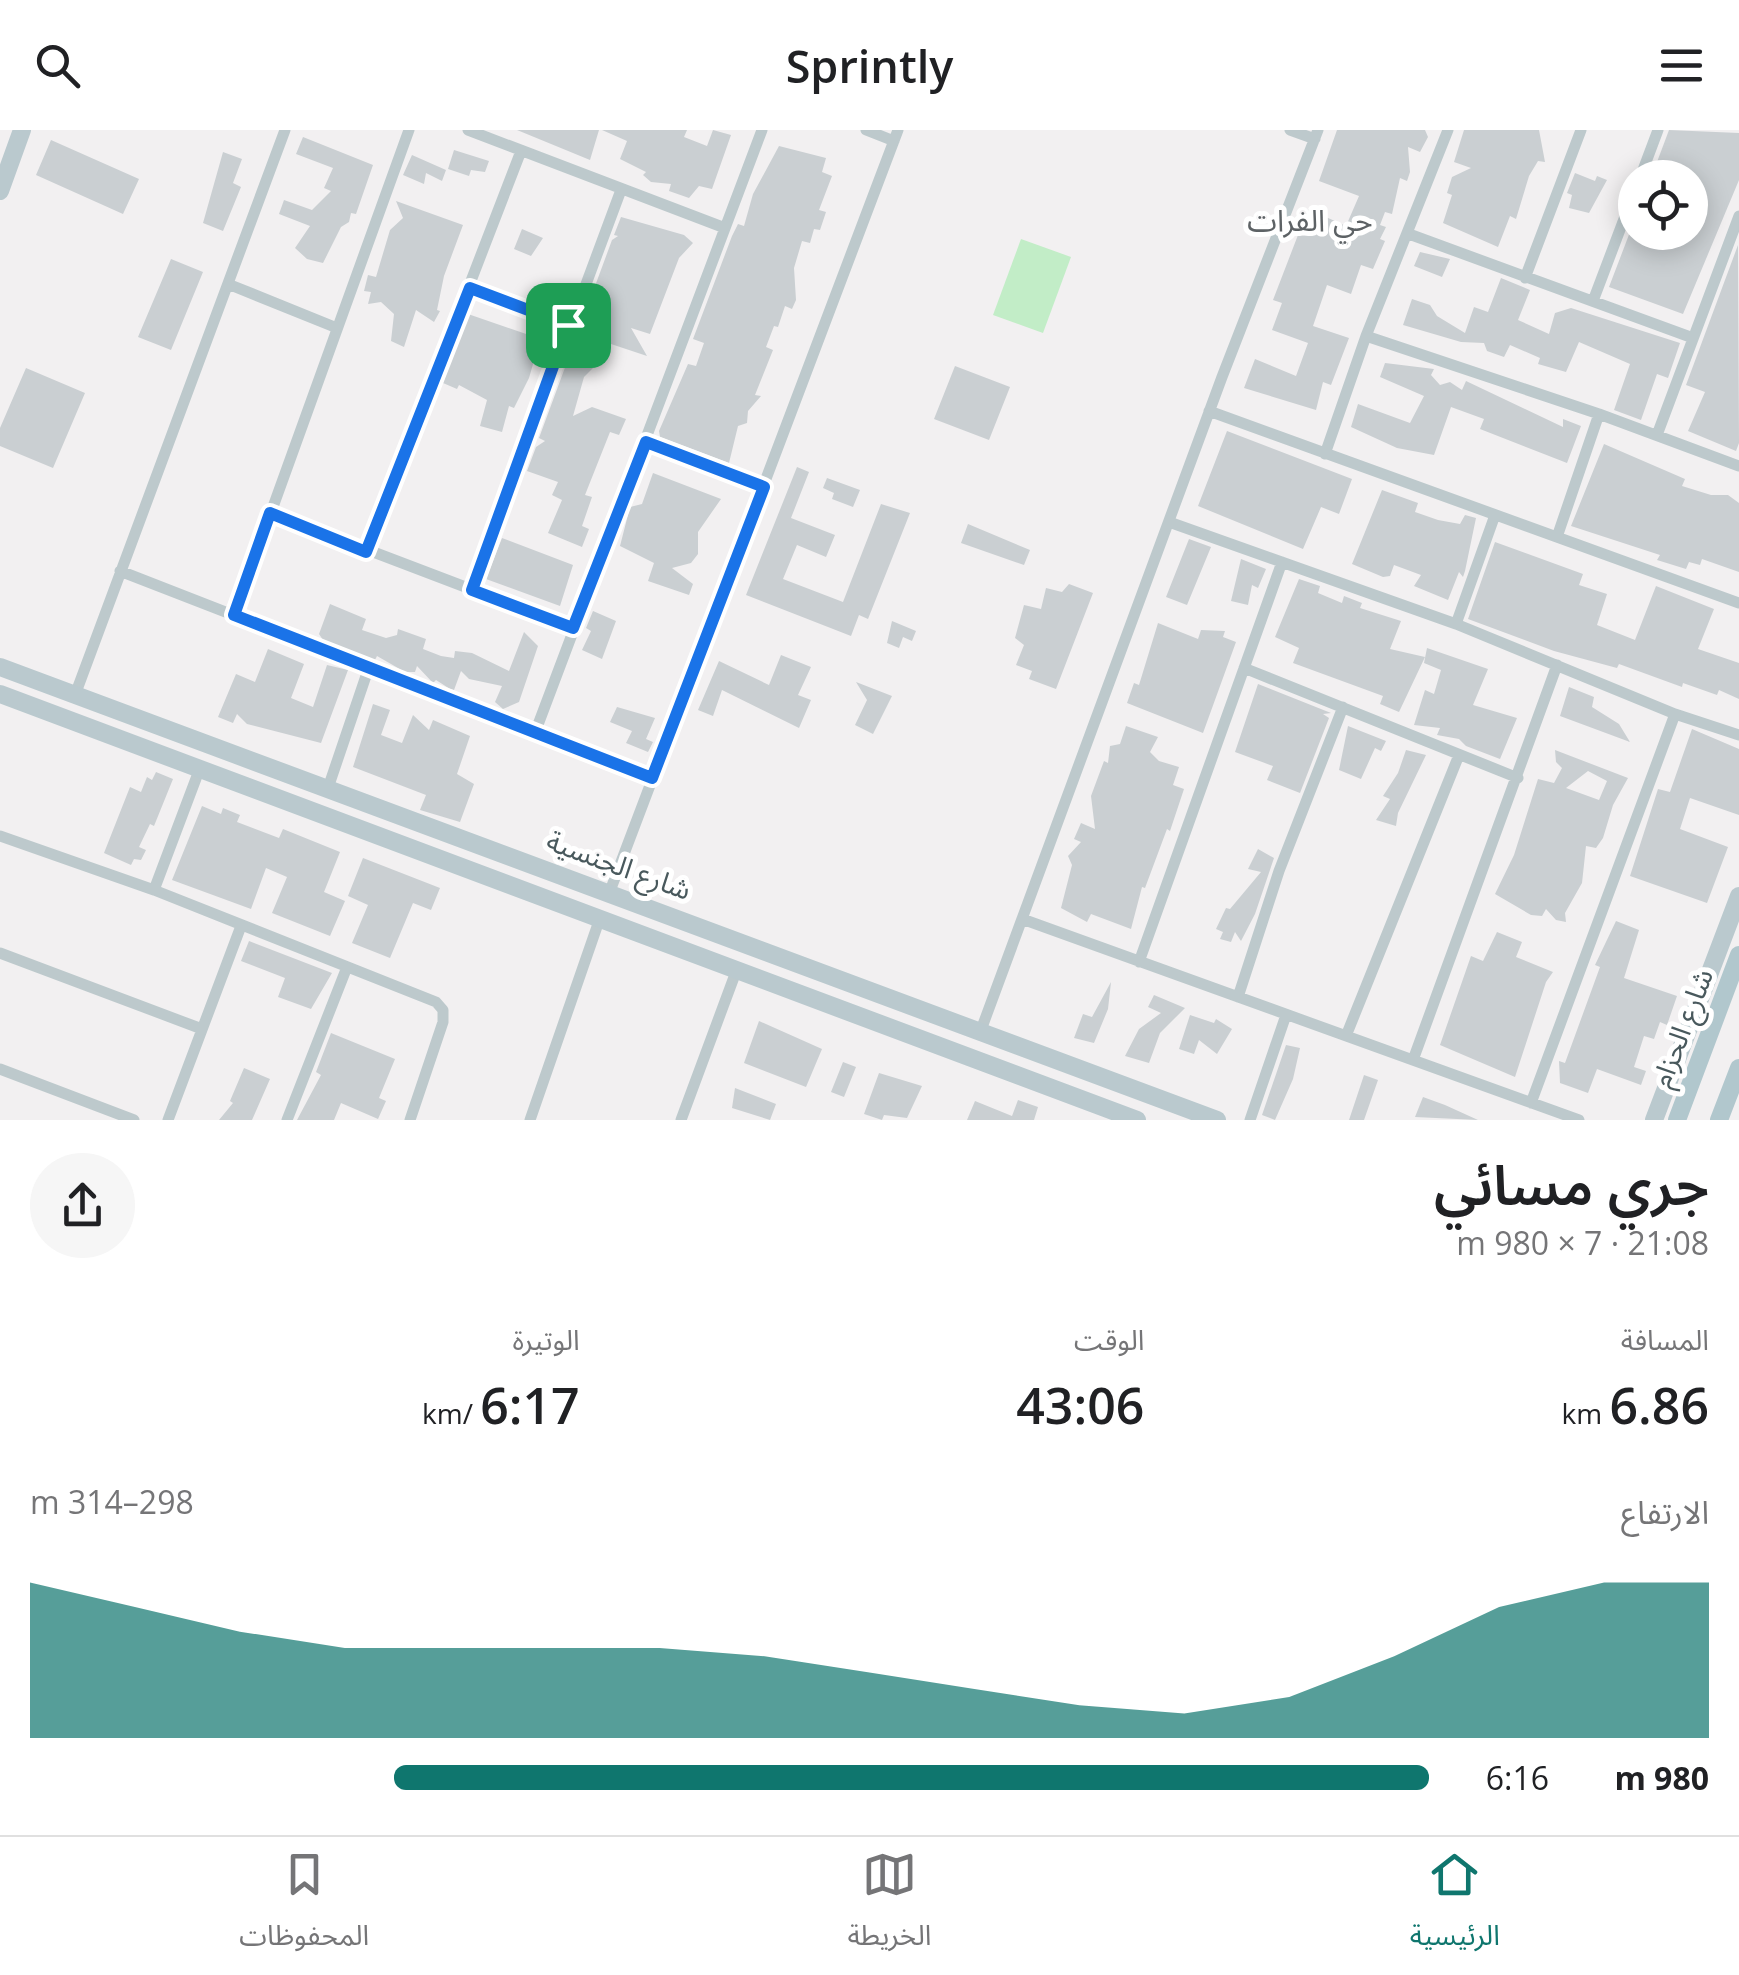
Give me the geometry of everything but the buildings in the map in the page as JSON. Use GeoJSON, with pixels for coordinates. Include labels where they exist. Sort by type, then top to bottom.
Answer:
{"type":"FeatureCollection","features":[{"type":"Feature","properties":{"kind":"main road"},"geometry":{"type":"LineString","coordinates":[[0,191],[22,130]]}},
{"type":"Feature","properties":{"kind":"main road","name":"شارع الجنسية"},"geometry":{"type":"LineString","coordinates":[[0,667],[1217,1120]]}},
{"type":"Feature","properties":{"kind":"main road","name":"شارع الجنسية"},"geometry":{"type":"LineString","coordinates":[[0,694],[1137,1120]]}},
{"type":"Feature","properties":{"kind":"main road"},"geometry":{"type":"LineString","coordinates":[[1654,1120],[1739,896]]}},
{"type":"Feature","properties":{"kind":"main road","name":"شارع الحزام"},"geometry":{"type":"LineString","coordinates":[[1677,1120],[1739,955]]}},
{"type":"Feature","properties":{"kind":"main road"},"geometry":{"type":"LineString","coordinates":[[778,986],[790,958]]}},
{"type":"Feature","properties":{"kind":"main road"},"geometry":{"type":"LineString","coordinates":[[809,998],[824,971]]}},
{"type":"Feature","properties":{"kind":"main road"},"geometry":{"type":"LineString","coordinates":[[1719,1120],[1739,1068]]}},
{"type":"Feature","properties":{"kind":"street"},"geometry":{"type":"LineString","coordinates":[[74,695],[285,130]]}},
{"type":"Feature","properties":{"kind":"street"},"geometry":{"type":"LineString","coordinates":[[234,615],[409,130]]}},
{"type":"Feature","properties":{"kind":"street"},"geometry":{"type":"LineString","coordinates":[[468,130],[725,228]]}},
{"type":"Feature","properties":{"kind":"street"},"geometry":{"type":"LineString","coordinates":[[536,730],[762,130]]}},
{"type":"Feature","properties":{"kind":"street"},"geometry":{"type":"LineString","coordinates":[[610,891],[896,135],[866,130]]}},
{"type":"Feature","properties":{"kind":"street"},"geometry":{"type":"LineString","coordinates":[[981,1030],[1316,134],[1290,130]]}},
{"type":"Feature","properties":{"kind":"street"},"geometry":{"type":"LineString","coordinates":[[1325,454],[1366,336],[1448,130]]}},
{"type":"Feature","properties":{"kind":"street"},"geometry":{"type":"LineString","coordinates":[[1526,278],[1580,130]]}},
{"type":"Feature","properties":{"kind":"street"},"geometry":{"type":"LineString","coordinates":[[1647,160],[1658,130]]}},
{"type":"Feature","properties":{"kind":"street"},"geometry":{"type":"LineString","coordinates":[[366,552],[520,150]]}},
{"type":"Feature","properties":{"kind":"street"},"geometry":{"type":"LineString","coordinates":[[472,590],[621,190]]}},
{"type":"Feature","properties":{"kind":"street"},"geometry":{"type":"LineString","coordinates":[[1657,435],[1739,216]]}},
{"type":"Feature","properties":{"kind":"street"},"geometry":{"type":"LineString","coordinates":[[1409,234],[1693,338]]}},
{"type":"Feature","properties":{"kind":"street"},"geometry":{"type":"LineString","coordinates":[[1593,301],[1618,235]]}},
{"type":"Feature","properties":{"kind":"street"},"geometry":{"type":"LineString","coordinates":[[228,284],[337,328]]}},
{"type":"Feature","properties":{"kind":"street"},"geometry":{"type":"LineString","coordinates":[[470,288],[568,325]]}},
{"type":"Feature","properties":{"kind":"street"},"geometry":{"type":"LineString","coordinates":[[1366,336],[1599,414],[1739,466]]}},
{"type":"Feature","properties":{"kind":"street"},"geometry":{"type":"LineString","coordinates":[[1210,411],[1739,603]]}},
{"type":"Feature","properties":{"kind":"street"},"geometry":{"type":"LineString","coordinates":[[1558,538],[1599,414]]}},
{"type":"Feature","properties":{"kind":"street"},"geometry":{"type":"LineString","coordinates":[[646,442],[764,487]]}},
{"type":"Feature","properties":{"kind":"street"},"geometry":{"type":"LineString","coordinates":[[270,513],[573,628]]}},
{"type":"Feature","properties":{"kind":"street"},"geometry":{"type":"LineString","coordinates":[[1456,624],[1495,515]]}},
{"type":"Feature","properties":{"kind":"street"},"geometry":{"type":"LineString","coordinates":[[1169,522],[1456,624],[1675,714],[1739,735]]}},
{"type":"Feature","properties":{"kind":"street"},"geometry":{"type":"LineString","coordinates":[[1139,962],[1282,562]]}},
{"type":"Feature","properties":{"kind":"street"},"geometry":{"type":"LineString","coordinates":[[120,570],[652,778]]}},
{"type":"Feature","properties":{"kind":"street"},"geometry":{"type":"LineString","coordinates":[[1413,1060],[1558,666]]}},
{"type":"Feature","properties":{"kind":"street"},"geometry":{"type":"LineString","coordinates":[[328,788],[369,667]]}},
{"type":"Feature","properties":{"kind":"street"},"geometry":{"type":"LineString","coordinates":[[1244,668],[1518,778]]}},
{"type":"Feature","properties":{"kind":"street"},"geometry":{"type":"LineString","coordinates":[[1238,997],[1279,872],[1343,707]]}},
{"type":"Feature","properties":{"kind":"street"},"geometry":{"type":"LineString","coordinates":[[1531,1103],[1675,714]]}},
{"type":"Feature","properties":{"kind":"street"},"geometry":{"type":"LineString","coordinates":[[1346,1036],[1459,755]]}},
{"type":"Feature","properties":{"kind":"street"},"geometry":{"type":"LineString","coordinates":[[154,890],[200,768]]}},
{"type":"Feature","properties":{"kind":"street"},"geometry":{"type":"LineString","coordinates":[[0,836],[154,890],[436,1002],[443,1010],[410,1120]]}},
{"type":"Feature","properties":{"kind":"street"},"geometry":{"type":"LineString","coordinates":[[530,1120],[600,918]]}},
{"type":"Feature","properties":{"kind":"street"},"geometry":{"type":"LineString","coordinates":[[1024,920],[1579,1120]]}},
{"type":"Feature","properties":{"kind":"street"},"geometry":{"type":"LineString","coordinates":[[168,1120],[241,926]]}},
{"type":"Feature","properties":{"kind":"street"},"geometry":{"type":"LineString","coordinates":[[0,953],[202,1029]]}},
{"type":"Feature","properties":{"kind":"street"},"geometry":{"type":"LineString","coordinates":[[287,1120],[347,968]]}},
{"type":"Feature","properties":{"kind":"street"},"geometry":{"type":"LineString","coordinates":[[681,1120],[737,970]]}},
{"type":"Feature","properties":{"kind":"street"},"geometry":{"type":"LineString","coordinates":[[1250,1120],[1286,1014]]}},
{"type":"Feature","properties":{"kind":"street"},"geometry":{"type":"LineString","coordinates":[[0,1070],[134,1120]]}},
{"type":"Feature","properties":{"kind":"green space"},"geometry":{"type":"Polygon","coordinates":[[[1021,239],[1071,257],[1043,333],[993,315],[1021,239]]]}},
{"type":"Feature","properties":{"kind":"district","name":"حي الفرات"},"geometry":{"type":"Point","coordinates":[1310,221]}},
{"type":"Feature","properties":{"kind":"route"},"geometry":{"type":"LineString","coordinates":[[470,288],[568,325],[472,590],[573,628],[646,442],[764,487],[652,778],[234,615],[270,513],[366,552],[470,288]]}}]}
